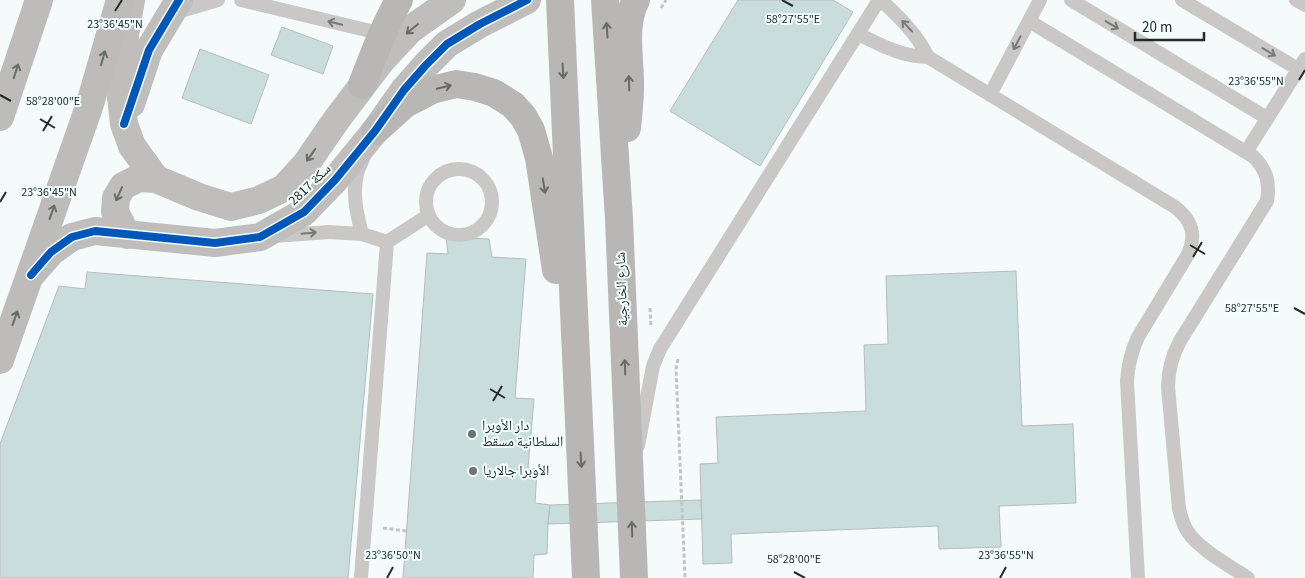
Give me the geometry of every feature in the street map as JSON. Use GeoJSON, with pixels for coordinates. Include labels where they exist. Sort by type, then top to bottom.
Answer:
{"type":"FeatureCollection","features":[{"type":"Feature","properties":{"kind":"highway"},"geometry":{"type":"LineString","coordinates":[[0,117],[39,0]]}},
{"type":"Feature","properties":{"kind":"highway"},"geometry":{"type":"LineString","coordinates":[[0,360],[89,107],[120,0]]}},
{"type":"Feature","properties":{"kind":"main road"},"geometry":{"type":"LineString","coordinates":[[362,85],[399,0]]}},
{"type":"Feature","properties":{"kind":"main road"},"geometry":{"type":"LineString","coordinates":[[560,0],[586,578]]}},
{"type":"Feature","properties":{"kind":"main road","name":"شارع الخارجية"},"geometry":{"type":"LineString","coordinates":[[604,0],[619,219],[634,578]]}},
{"type":"Feature","properties":{"kind":"main road"},"geometry":{"type":"LineString","coordinates":[[619,219],[630,88],[627,43],[632,8],[647,5]]}},
{"type":"Feature","properties":{"kind":"main road"},"geometry":{"type":"LineString","coordinates":[[375,131],[405,104],[432,90],[456,84],[494,93],[513,105],[523,116],[531,130],[539,158],[578,412]]}},
{"type":"Feature","properties":{"kind":"street"},"geometry":{"type":"LineString","coordinates":[[131,0],[125,35],[121,97],[124,124],[132,146],[156,179]]}},
{"type":"Feature","properties":{"kind":"street","name":"سكة 2817"},"geometry":{"type":"LineString","coordinates":[[156,179],[199,197],[231,207],[259,200],[284,188],[306,164],[337,118],[380,61],[411,29],[452,0]]}},
{"type":"Feature","properties":{"kind":"street","name":"سكة 2817"},"geometry":{"type":"LineString","coordinates":[[31,275],[51,252],[72,237],[95,231],[214,243],[260,237],[304,212],[335,180],[375,131],[404,90],[447,44],[480,24],[527,0]]}},
{"type":"Feature","properties":{"kind":"street"},"geometry":{"type":"LineString","coordinates":[[124,124],[149,50],[175,7]]}},
{"type":"Feature","properties":{"kind":"street"},"geometry":{"type":"LineString","coordinates":[[127,235],[115,212],[116,198],[123,186],[139,178],[156,179]]}},
{"type":"Feature","properties":{"kind":"lane"},"geometry":{"type":"LineString","coordinates":[[175,7],[218,0]]}},
{"type":"Feature","properties":{"kind":"lane"},"geometry":{"type":"LineString","coordinates":[[241,0],[284,7],[383,34]]}},
{"type":"Feature","properties":{"kind":"lane"},"geometry":{"type":"LineString","coordinates":[[630,486],[653,366],[660,348],[880,0],[911,30],[921,43],[928,57]]}},
{"type":"Feature","properties":{"kind":"lane"},"geometry":{"type":"LineString","coordinates":[[990,95],[1040,0]]}},
{"type":"Feature","properties":{"kind":"lane"},"geometry":{"type":"LineString","coordinates":[[1071,0],[1267,118]]}},
{"type":"Feature","properties":{"kind":"lane"},"geometry":{"type":"LineString","coordinates":[[1182,0],[1302,64],[1246,152]]}},
{"type":"Feature","properties":{"kind":"lane"},"geometry":{"type":"LineString","coordinates":[[1296,0],[1305,5]]}},
{"type":"Feature","properties":{"kind":"lane"},"geometry":{"type":"LineString","coordinates":[[1029,21],[1254,157],[1266,173],[1269,182],[1267,201],[1174,352],[1170,363],[1168,387],[1179,509],[1182,521],[1196,542],[1248,578]]}},
{"type":"Feature","properties":{"kind":"lane"},"geometry":{"type":"LineString","coordinates":[[858,34],[900,53],[917,57],[928,57],[1175,207],[1184,214],[1190,224],[1192,246],[1138,337],[1128,366],[1127,381],[1138,578]]}},
{"type":"Feature","properties":{"kind":"lane"},"geometry":{"type":"LineString","coordinates":[[362,234],[356,212],[356,174],[375,131]]}},
{"type":"Feature","properties":{"kind":"lane"},"geometry":{"type":"LineString","coordinates":[[466,169],[483,178],[488,185],[492,198],[492,209],[486,221],[473,232],[461,235],[449,233],[438,227],[429,215],[427,197],[430,186],[437,177],[445,172],[466,169]]}},
{"type":"Feature","properties":{"kind":"lane"},"geometry":{"type":"LineString","coordinates":[[387,242],[429,215]]}},
{"type":"Feature","properties":{"kind":"lane"},"geometry":{"type":"LineString","coordinates":[[260,237],[329,232],[362,234],[387,242]]}},
{"type":"Feature","properties":{"kind":"lane"},"geometry":{"type":"LineString","coordinates":[[361,578],[387,242]]}},
{"type":"Feature","properties":{"kind":"path"},"geometry":{"type":"LineString","coordinates":[[647,5],[666,0]]}},
{"type":"Feature","properties":{"kind":"path"},"geometry":{"type":"LineString","coordinates":[[650,307],[653,366]]}},
{"type":"Feature","properties":{"kind":"path"},"geometry":{"type":"LineString","coordinates":[[681,350],[676,369],[685,578]]}},
{"type":"Feature","properties":{"kind":"building"},"geometry":{"type":"Polygon","coordinates":[[[738,0],[833,0],[853,12],[760,166],[670,111],[738,0]]]}},
{"type":"Feature","properties":{"kind":"building"},"geometry":{"type":"Polygon","coordinates":[[[282,27],[333,46],[323,74],[271,55],[282,27]]]}},
{"type":"Feature","properties":{"kind":"building"},"geometry":{"type":"Polygon","coordinates":[[[200,49],[269,75],[251,124],[182,98],[200,49]]]}},
{"type":"Feature","properties":{"kind":"building","name":"دار الأوبرا السلطانية مسقط"},"geometry":{"type":"Polygon","coordinates":[[[446,237],[489,239],[492,257],[526,259],[515,398],[534,399],[528,468],[537,469],[535,503],[550,505],[547,554],[534,555],[533,578],[403,578],[427,253],[448,254],[446,237]]]}},
{"type":"Feature","properties":{"kind":"building"},"geometry":{"type":"Polygon","coordinates":[[[1016,271],[1022,426],[1073,424],[1076,503],[999,506],[1001,547],[939,549],[938,526],[731,534],[732,563],[703,564],[700,464],[718,463],[716,417],[866,411],[864,345],[888,344],[886,276],[1016,271]]]}},
{"type":"Feature","properties":{"kind":"building"},"geometry":{"type":"Polygon","coordinates":[[[87,272],[373,294],[348,578],[0,578],[0,444],[59,286],[85,289],[87,272]]]}},
{"type":"Feature","properties":{"kind":"building"},"geometry":{"type":"Polygon","coordinates":[[[701,500],[702,519],[548,524],[550,505],[701,500]]]}},
{"type":"Feature","properties":{"kind":"cycle path"},"geometry":{"type":"LineString","coordinates":[[124,124],[149,50],[179,0]]}},
{"type":"Feature","properties":{"kind":"cycle path"},"geometry":{"type":"LineString","coordinates":[[31,275],[51,252],[72,237],[95,231],[215,243],[260,237],[304,212],[335,180],[375,131],[404,90],[447,44],[480,24],[527,0]]}},
{"type":"Feature","properties":{"kind":"place","name":"دار الأوبرا السلطانية مسقط"},"geometry":{"type":"Point","coordinates":[472,434]}},
{"type":"Feature","properties":{"kind":"place","name":"الأوبرا جالاريا"},"geometry":{"type":"Point","coordinates":[473,471]}}]}
